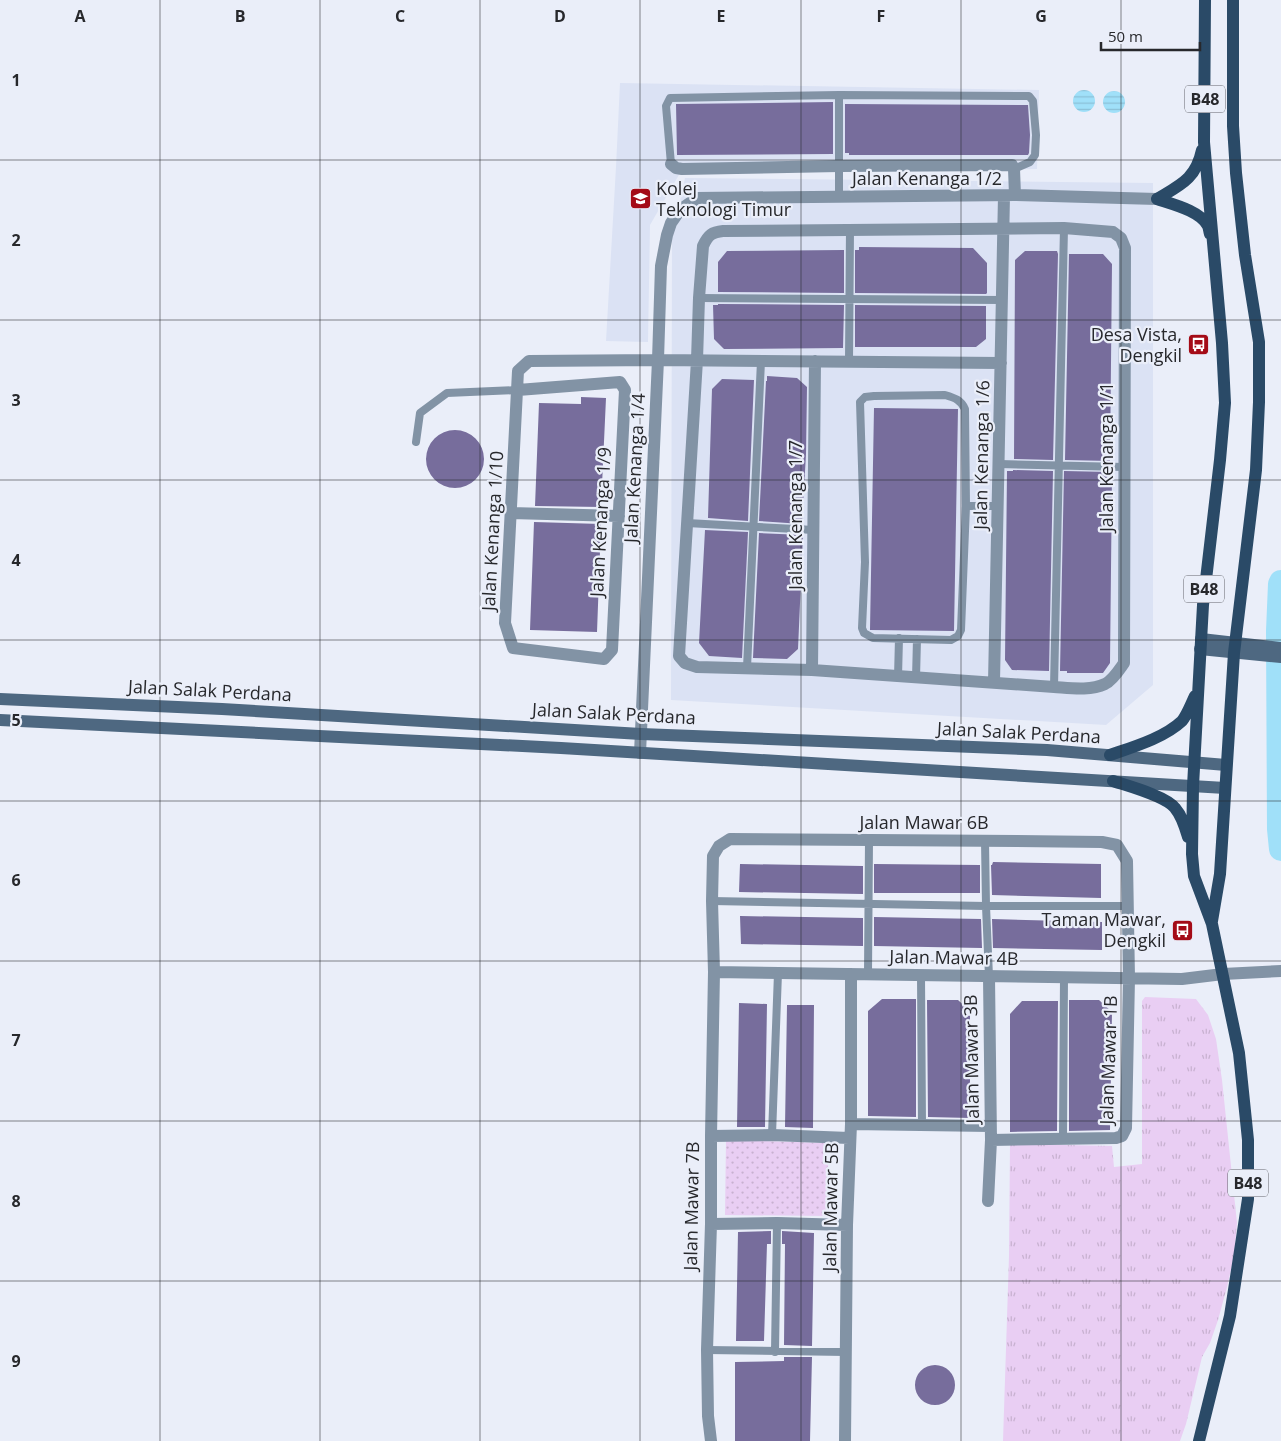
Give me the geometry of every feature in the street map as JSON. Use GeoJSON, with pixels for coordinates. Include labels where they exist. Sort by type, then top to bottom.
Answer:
{"type":"FeatureCollection","features":[{"type":"Feature","properties":{"kind":"main road","name":"B48"},"geometry":{"type":"LineString","coordinates":[[1199,1441],[1230,1316],[1248,1200],[1248,1140],[1239,1053],[1212,924],[1194,876],[1192,854],[1193,786],[1202,605],[1226,403],[1204,142],[1205,0]]}},
{"type":"Feature","properties":{"kind":"main road","name":"B48"},"geometry":{"type":"LineString","coordinates":[[1212,924],[1220,874],[1234,648],[1256,470],[1259,402],[1259,342],[1245,255],[1233,126],[1233,0]]}},
{"type":"Feature","properties":{"kind":"main road"},"geometry":{"type":"LineString","coordinates":[[1157,199],[1192,176],[1200,162],[1204,142]]}},
{"type":"Feature","properties":{"kind":"main road"},"geometry":{"type":"LineString","coordinates":[[1157,199],[1192,211],[1208,225],[1214,252]]}},
{"type":"Feature","properties":{"kind":"main road"},"geometry":{"type":"LineString","coordinates":[[1110,756],[1151,740],[1171,729],[1183,720],[1197,692]]}},
{"type":"Feature","properties":{"kind":"main road"},"geometry":{"type":"LineString","coordinates":[[1113,781],[1138,788],[1174,806],[1183,820],[1192,854]]}},
{"type":"Feature","properties":{"kind":"street"},"geometry":{"type":"LineString","coordinates":[[671,164],[676,168],[682,169],[1012,165],[1014,169]]}},
{"type":"Feature","properties":{"kind":"street","name":"Jalan Kenanga 1/6"},"geometry":{"type":"LineString","coordinates":[[994,682],[1004,228],[1014,169]]}},
{"type":"Feature","properties":{"kind":"street","name":"Jalan Kenanga 1/2"},"geometry":{"type":"LineString","coordinates":[[697,198],[1010,196],[1157,199]]}},
{"type":"Feature","properties":{"kind":"street","name":"Jalan Kenanga 1/4"},"geometry":{"type":"LineString","coordinates":[[640,753],[661,266],[671,223],[680,210],[697,198]]}},
{"type":"Feature","properties":{"kind":"street"},"geometry":{"type":"LineString","coordinates":[[1054,687],[812,670],[697,667],[684,663],[679,656],[698,298],[703,246],[706,238],[713,232],[1064,228]]}},
{"type":"Feature","properties":{"kind":"street","name":"Jalan Kenanga 1/1"},"geometry":{"type":"LineString","coordinates":[[1054,687],[1090,688],[1106,684],[1124,663],[1125,248],[1121,238],[1113,232],[1064,228]]}},
{"type":"Feature","properties":{"kind":"street"},"geometry":{"type":"LineString","coordinates":[[658,360],[1001,363]]}},
{"type":"Feature","properties":{"kind":"street","name":"Jalan Kenanga 1/10"},"geometry":{"type":"LineString","coordinates":[[555,653],[513,648],[505,622],[518,372],[529,361],[658,360]]}},
{"type":"Feature","properties":{"kind":"street","name":"Jalan Kenanga 1/7"},"geometry":{"type":"LineString","coordinates":[[812,670],[815,361]]}},
{"type":"Feature","properties":{"kind":"street","name":"Jalan Kenanga 1/9"},"geometry":{"type":"LineString","coordinates":[[518,390],[620,382],[625,390],[612,650],[604,659],[555,653]]}},
{"type":"Feature","properties":{"kind":"street"},"geometry":{"type":"LineString","coordinates":[[511,513],[619,516]]}},
{"type":"Feature","properties":{"kind":"street"},"geometry":{"type":"LineString","coordinates":[[1200,644],[1276,652]]}},
{"type":"Feature","properties":{"kind":"street","name":"Jalan Salak Perdana"},"geometry":{"type":"LineString","coordinates":[[0,699],[108,703],[640,734],[1046,750],[1226,765]]}},
{"type":"Feature","properties":{"kind":"street"},"geometry":{"type":"LineString","coordinates":[[107,726],[108,703]]}},
{"type":"Feature","properties":{"kind":"street","name":"Jalan Salak Perdana"},"geometry":{"type":"LineString","coordinates":[[0,720],[640,753],[1225,788]]}},
{"type":"Feature","properties":{"kind":"street","name":"Jalan Mawar 6B"},"geometry":{"type":"LineString","coordinates":[[730,839],[1102,842],[1117,845]]}},
{"type":"Feature","properties":{"kind":"street","name":"Jalan Mawar 7B"},"geometry":{"type":"LineString","coordinates":[[711,1441],[708,1416],[708,1350],[714,972],[713,856],[719,846],[730,839]]}},
{"type":"Feature","properties":{"kind":"street","name":"Jalan Mawar 1B"},"geometry":{"type":"LineString","coordinates":[[1063,1138],[1116,1138],[1122,1136],[1126,1128],[1129,978],[1127,861],[1117,845]]}},
{"type":"Feature","properties":{"kind":"street","name":"Jalan Mawar 4B"},"geometry":{"type":"LineString","coordinates":[[714,972],[1182,979],[1223,974],[1281,971]]}},
{"type":"Feature","properties":{"kind":"street","name":"Jalan Mawar 5B"},"geometry":{"type":"LineString","coordinates":[[845,1441],[847,1225],[851,1124],[851,974]]}},
{"type":"Feature","properties":{"kind":"street","name":"Jalan Mawar 3B"},"geometry":{"type":"LineString","coordinates":[[988,1201],[991,1140],[989,977]]}},
{"type":"Feature","properties":{"kind":"street"},"geometry":{"type":"LineString","coordinates":[[851,1124],[990,1126]]}},
{"type":"Feature","properties":{"kind":"street"},"geometry":{"type":"LineString","coordinates":[[710,1136],[772,1135],[850,1138]]}},
{"type":"Feature","properties":{"kind":"street"},"geometry":{"type":"LineString","coordinates":[[991,1140],[1063,1138]]}},
{"type":"Feature","properties":{"kind":"street"},"geometry":{"type":"LineString","coordinates":[[710,1224],[847,1225]]}},
{"type":"Feature","properties":{"kind":"lane"},"geometry":{"type":"LineString","coordinates":[[671,164],[666,106],[670,98],[838,95],[1029,96],[1033,101],[1036,135],[1035,155],[1030,162],[1014,169]]}},
{"type":"Feature","properties":{"kind":"lane"},"geometry":{"type":"LineString","coordinates":[[838,95],[839,197]]}},
{"type":"Feature","properties":{"kind":"lane"},"geometry":{"type":"LineString","coordinates":[[1054,687],[1064,228]]}},
{"type":"Feature","properties":{"kind":"lane"},"geometry":{"type":"LineString","coordinates":[[849,362],[850,229]]}},
{"type":"Feature","properties":{"kind":"lane"},"geometry":{"type":"LineString","coordinates":[[698,298],[1002,300]]}},
{"type":"Feature","properties":{"kind":"lane"},"geometry":{"type":"LineString","coordinates":[[747,668],[761,361]]}},
{"type":"Feature","properties":{"kind":"lane"},"geometry":{"type":"LineString","coordinates":[[416,442],[420,413],[447,393],[518,390]]}},
{"type":"Feature","properties":{"kind":"lane"},"geometry":{"type":"LineString","coordinates":[[945,395],[954,397],[962,402],[965,409],[966,506],[962,630],[958,636],[951,640],[899,638],[873,638],[864,633],[862,628],[864,562],[860,402],[865,397],[874,396],[945,395]]}},
{"type":"Feature","properties":{"kind":"lane"},"geometry":{"type":"LineString","coordinates":[[999,464],[1124,467]]}},
{"type":"Feature","properties":{"kind":"lane"},"geometry":{"type":"LineString","coordinates":[[966,506],[998,506]]}},
{"type":"Feature","properties":{"kind":"lane"},"geometry":{"type":"LineString","coordinates":[[687,523],[814,530]]}},
{"type":"Feature","properties":{"kind":"lane"},"geometry":{"type":"LineString","coordinates":[[898,676],[899,638]]}},
{"type":"Feature","properties":{"kind":"lane"},"geometry":{"type":"LineString","coordinates":[[916,678],[917,639]]}},
{"type":"Feature","properties":{"kind":"lane"},"geometry":{"type":"LineString","coordinates":[[868,974],[869,840]]}},
{"type":"Feature","properties":{"kind":"lane"},"geometry":{"type":"LineString","coordinates":[[985,841],[989,977]]}},
{"type":"Feature","properties":{"kind":"lane"},"geometry":{"type":"LineString","coordinates":[[712,901],[986,906],[1128,906]]}},
{"type":"Feature","properties":{"kind":"lane"},"geometry":{"type":"LineString","coordinates":[[772,1135],[778,973]]}},
{"type":"Feature","properties":{"kind":"lane"},"geometry":{"type":"LineString","coordinates":[[921,974],[922,1125]]}},
{"type":"Feature","properties":{"kind":"lane"},"geometry":{"type":"LineString","coordinates":[[1063,1138],[1064,977]]}},
{"type":"Feature","properties":{"kind":"lane"},"geometry":{"type":"LineString","coordinates":[[775,1352],[777,1223]]}},
{"type":"Feature","properties":{"kind":"lane"},"geometry":{"type":"LineString","coordinates":[[708,1350],[846,1352]]}},
{"type":"Feature","properties":{"kind":"shaded area","name":"Kolej Teknologi Timur"},"geometry":{"type":"Polygon","coordinates":[[[620,83],[1039,90],[1037,169],[680,173],[650,225],[648,342],[606,341],[620,83]]]}},
{"type":"Feature","properties":{"kind":"shaded area"},"geometry":{"type":"Polygon","coordinates":[[[685,178],[1153,183],[1153,685],[1106,725],[671,700],[672,237],[685,178]]]}},
{"type":"Feature","properties":{"kind":"green space"},"geometry":{"type":"Polygon","coordinates":[[[1145,997],[1196,999],[1208,1015],[1216,1039],[1222,1080],[1237,1223],[1234,1256],[1227,1287],[1210,1343],[1202,1357],[1186,1424],[1180,1441],[1003,1441],[1009,1256],[1010,1144],[1112,1146],[1114,1167],[1142,1164],[1142,1001],[1145,997]]]}},
{"type":"Feature","properties":{"kind":"green space"},"geometry":{"type":"Polygon","coordinates":[[[726,1140],[828,1143],[828,1216],[725,1215],[726,1140]]]}},
{"type":"Feature","properties":{"kind":"water"},"geometry":{"type":"Polygon","coordinates":[[[1084,90],[1092,93],[1095,101],[1092,109],[1084,112],[1076,109],[1073,101],[1076,93],[1084,90]]]}},
{"type":"Feature","properties":{"kind":"water"},"geometry":{"type":"Polygon","coordinates":[[[1114,91],[1122,94],[1125,102],[1122,110],[1114,113],[1106,110],[1103,102],[1106,94],[1114,91]]]}},
{"type":"Feature","properties":{"kind":"building","name":"Kolej Teknologi Timur"},"geometry":{"type":"Polygon","coordinates":[[[833,102],[833,154],[677,155],[676,104],[833,102]]]}},
{"type":"Feature","properties":{"kind":"building"},"geometry":{"type":"Polygon","coordinates":[[[845,104],[1028,105],[1029,153],[1028,155],[849,155],[849,153],[845,153],[845,104]]]}},
{"type":"Feature","properties":{"kind":"building"},"geometry":{"type":"Polygon","coordinates":[[[859,247],[973,248],[987,263],[987,293],[855,293],[855,250],[859,250],[859,247]]]}},
{"type":"Feature","properties":{"kind":"building"},"geometry":{"type":"Polygon","coordinates":[[[844,250],[844,293],[718,292],[718,262],[727,251],[844,250]]]}},
{"type":"Feature","properties":{"kind":"building"},"geometry":{"type":"Polygon","coordinates":[[[1025,251],[1057,251],[1058,254],[1053,460],[1014,459],[1015,260],[1025,251]]]}},
{"type":"Feature","properties":{"kind":"building"},"geometry":{"type":"Polygon","coordinates":[[[1069,254],[1103,254],[1112,264],[1110,461],[1065,460],[1069,254]]]}},
{"type":"Feature","properties":{"kind":"building"},"geometry":{"type":"Polygon","coordinates":[[[713,305],[844,305],[843,348],[724,349],[714,339],[713,305]]]}},
{"type":"Feature","properties":{"kind":"building"},"geometry":{"type":"Polygon","coordinates":[[[855,305],[986,306],[986,339],[976,347],[855,347],[855,305]]]}},
{"type":"Feature","properties":{"kind":"building"},"geometry":{"type":"Polygon","coordinates":[[[767,376],[797,378],[807,387],[802,524],[759,521],[767,376]]]}},
{"type":"Feature","properties":{"kind":"building"},"geometry":{"type":"Polygon","coordinates":[[[722,379],[754,380],[748,521],[708,518],[712,389],[722,379]]]}},
{"type":"Feature","properties":{"kind":"building"},"geometry":{"type":"Polygon","coordinates":[[[581,397],[606,398],[601,507],[535,506],[539,403],[581,404],[581,397]]]}},
{"type":"Feature","properties":{"kind":"building"},"geometry":{"type":"Polygon","coordinates":[[[874,408],[958,409],[954,631],[870,630],[874,408]]]}},
{"type":"Feature","properties":{"kind":"building"},"geometry":{"type":"Polygon","coordinates":[[[455,430],[466,432],[479,443],[484,459],[482,470],[471,483],[455,488],[444,486],[431,475],[426,459],[428,448],[439,435],[455,430]]]}},
{"type":"Feature","properties":{"kind":"building"},"geometry":{"type":"Polygon","coordinates":[[[1007,471],[1053,471],[1049,671],[1012,670],[1005,660],[1007,471]]]}},
{"type":"Feature","properties":{"kind":"building"},"geometry":{"type":"Polygon","coordinates":[[[1064,471],[1110,472],[1110,475],[1112,475],[1110,663],[1103,673],[1067,673],[1067,671],[1060,671],[1064,471]]]}},
{"type":"Feature","properties":{"kind":"building"},"geometry":{"type":"Polygon","coordinates":[[[534,522],[601,524],[597,632],[530,630],[534,522]]]}},
{"type":"Feature","properties":{"kind":"building"},"geometry":{"type":"Polygon","coordinates":[[[705,530],[748,532],[742,658],[709,656],[699,643],[705,530]]]}},
{"type":"Feature","properties":{"kind":"building"},"geometry":{"type":"Polygon","coordinates":[[[759,533],[803,535],[798,649],[787,659],[753,658],[759,533]]]}},
{"type":"Feature","properties":{"kind":"building"},"geometry":{"type":"Polygon","coordinates":[[[993,862],[1101,864],[1101,898],[992,895],[991,865],[993,862]]]}},
{"type":"Feature","properties":{"kind":"building"},"geometry":{"type":"Polygon","coordinates":[[[740,864],[863,866],[863,894],[739,892],[740,864]]]}},
{"type":"Feature","properties":{"kind":"building"},"geometry":{"type":"Polygon","coordinates":[[[874,864],[980,865],[980,893],[874,893],[874,864]]]}},
{"type":"Feature","properties":{"kind":"building"},"geometry":{"type":"Polygon","coordinates":[[[740,916],[863,918],[863,946],[741,944],[740,916]]]}},
{"type":"Feature","properties":{"kind":"building"},"geometry":{"type":"Polygon","coordinates":[[[874,917],[981,919],[982,948],[874,946],[874,917]]]}},
{"type":"Feature","properties":{"kind":"building"},"geometry":{"type":"Polygon","coordinates":[[[992,919],[1102,922],[1102,950],[993,948],[992,919]]]}},
{"type":"Feature","properties":{"kind":"building"},"geometry":{"type":"Polygon","coordinates":[[[882,999],[916,999],[916,1117],[868,1116],[868,1011],[882,999]]]}},
{"type":"Feature","properties":{"kind":"building"},"geometry":{"type":"Polygon","coordinates":[[[927,1000],[958,1000],[970,1011],[970,1118],[928,1117],[927,1000]]]}},
{"type":"Feature","properties":{"kind":"building"},"geometry":{"type":"Polygon","coordinates":[[[1069,1000],[1099,1000],[1112,1012],[1110,1130],[1069,1131],[1069,1000]]]}},
{"type":"Feature","properties":{"kind":"building"},"geometry":{"type":"Polygon","coordinates":[[[1022,1001],[1058,1001],[1057,1131],[1010,1132],[1010,1014],[1022,1001]]]}},
{"type":"Feature","properties":{"kind":"building"},"geometry":{"type":"Polygon","coordinates":[[[739,1003],[767,1004],[765,1127],[737,1127],[739,1003]]]}},
{"type":"Feature","properties":{"kind":"building"},"geometry":{"type":"Polygon","coordinates":[[[787,1005],[814,1005],[813,1128],[785,1127],[787,1005]]]}},
{"type":"Feature","properties":{"kind":"building"},"geometry":{"type":"Polygon","coordinates":[[[771,1231],[771,1244],[767,1244],[764,1341],[736,1341],[738,1232],[771,1231]]]}},
{"type":"Feature","properties":{"kind":"building"},"geometry":{"type":"Polygon","coordinates":[[[782,1231],[814,1233],[812,1346],[784,1345],[785,1244],[782,1244],[782,1231]]]}},
{"type":"Feature","properties":{"kind":"building"},"geometry":{"type":"Polygon","coordinates":[[[784,1357],[812,1357],[810,1441],[735,1441],[735,1362],[784,1361],[784,1357]]]}},
{"type":"Feature","properties":{"kind":"building"},"geometry":{"type":"Polygon","coordinates":[[[939,1365],[946,1368],[952,1374],[955,1385],[954,1393],[946,1402],[939,1405],[931,1405],[924,1402],[916,1393],[915,1381],[918,1374],[927,1366],[939,1365]]]}},
{"type":"Feature","properties":{"kind":"waterway"},"geometry":{"type":"LineString","coordinates":[[1281,582],[1278,631],[1279,829],[1281,849]]}},
{"type":"Feature","properties":{"kind":"place","name":"Kolej Teknologi Timur"},"geometry":{"type":"Point","coordinates":[640,199]}},
{"type":"Feature","properties":{"kind":"place","name":"Desa Vista, Dengkil"},"geometry":{"type":"Point","coordinates":[1198,345]}},
{"type":"Feature","properties":{"kind":"place","name":"Taman Mawar, Dengkil"},"geometry":{"type":"Point","coordinates":[1182,930]}}]}
